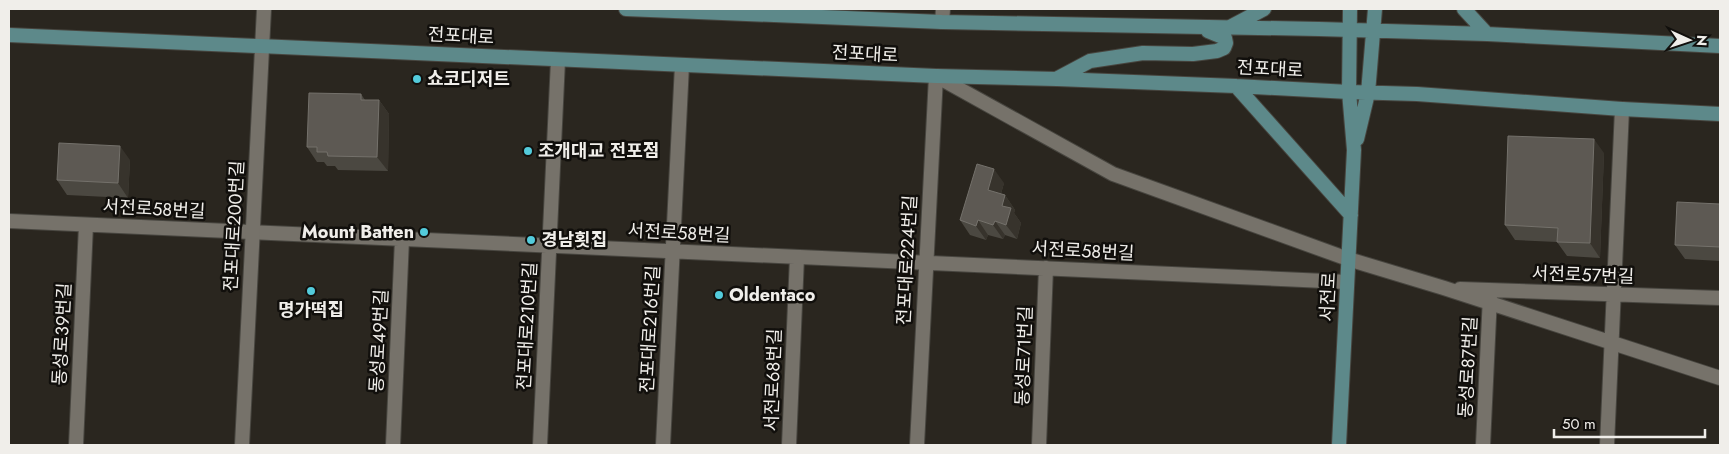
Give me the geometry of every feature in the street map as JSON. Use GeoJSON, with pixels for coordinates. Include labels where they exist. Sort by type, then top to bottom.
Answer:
{"type":"FeatureCollection","features":[{"type":"Feature","properties":{"kind":"main road","name":"전포대로"},"geometry":{"type":"LineString","coordinates":[[626,9],[943,15],[1227,28],[1486,34],[1720,46]]}},
{"type":"Feature","properties":{"kind":"main road"},"geometry":{"type":"LineString","coordinates":[[1227,28],[1264,9]]}},
{"type":"Feature","properties":{"kind":"main road","name":"서전로"},"geometry":{"type":"LineString","coordinates":[[1338,445],[1354,150],[1349,92],[1350,9]]}},
{"type":"Feature","properties":{"kind":"main road","name":"서전로"},"geometry":{"type":"LineString","coordinates":[[1354,150],[1368,93],[1375,9]]}},
{"type":"Feature","properties":{"kind":"main road"},"geometry":{"type":"LineString","coordinates":[[1464,9],[1486,34]]}},
{"type":"Feature","properties":{"kind":"main road"},"geometry":{"type":"LineString","coordinates":[[1057,78],[1090,61],[1143,53],[1194,54],[1217,51],[1224,48],[1225,38],[1200,27]]}},
{"type":"Feature","properties":{"kind":"main road","name":"전포대로"},"geometry":{"type":"LineString","coordinates":[[9,35],[936,76],[1057,78],[1236,86],[1468,97],[1622,109],[1720,114]]}},
{"type":"Feature","properties":{"kind":"main road"},"geometry":{"type":"LineString","coordinates":[[1236,86],[1351,215]]}},
{"type":"Feature","properties":{"kind":"street","name":"전포대로200번길"},"geometry":{"type":"LineString","coordinates":[[242,445],[264,9]]}},
{"type":"Feature","properties":{"kind":"street","name":"전포대로210번길"},"geometry":{"type":"LineString","coordinates":[[540,445],[558,60]]}},
{"type":"Feature","properties":{"kind":"street","name":"전포대로216번길"},"geometry":{"type":"LineString","coordinates":[[663,445],[682,65]]}},
{"type":"Feature","properties":{"kind":"street","name":"서전로57번길"},"geometry":{"type":"LineString","coordinates":[[936,76],[1113,174],[1348,259],[1444,288],[1490,297],[1614,295],[1720,298]]}},
{"type":"Feature","properties":{"kind":"street","name":"전포대로224번길"},"geometry":{"type":"LineString","coordinates":[[917,445],[936,76]]}},
{"type":"Feature","properties":{"kind":"street"},"geometry":{"type":"LineString","coordinates":[[1607,445],[1622,109]]}},
{"type":"Feature","properties":{"kind":"street","name":"서전로58번길"},"geometry":{"type":"LineString","coordinates":[[9,221],[1347,282]]}},
{"type":"Feature","properties":{"kind":"street","name":"동성로39번길"},"geometry":{"type":"LineString","coordinates":[[76,445],[86,225]]}},
{"type":"Feature","properties":{"kind":"street","name":"동성로49번길"},"geometry":{"type":"LineString","coordinates":[[393,445],[402,239]]}},
{"type":"Feature","properties":{"kind":"street","name":"서전로68번길"},"geometry":{"type":"LineString","coordinates":[[789,445],[797,257]]}},
{"type":"Feature","properties":{"kind":"street","name":"동성로71번길"},"geometry":{"type":"LineString","coordinates":[[1039,445],[1046,268]]}},
{"type":"Feature","properties":{"kind":"street"},"geometry":{"type":"LineString","coordinates":[[1490,297],[1612,344],[1720,378]]}},
{"type":"Feature","properties":{"kind":"street","name":"동성로87번길"},"geometry":{"type":"LineString","coordinates":[[1483,445],[1490,297]]}},
{"type":"Feature","properties":{"kind":"building"},"geometry":{"type":"Polygon","coordinates":[[[309,93],[361,94],[361,100],[379,100],[377,157],[328,156],[327,152],[317,152],[317,147],[307,147],[309,93]]]}},
{"type":"Feature","properties":{"kind":"building"},"geometry":{"type":"Polygon","coordinates":[[[1508,136],[1594,139],[1590,243],[1557,242],[1558,228],[1505,225],[1508,136]]]}},
{"type":"Feature","properties":{"kind":"building"},"geometry":{"type":"Polygon","coordinates":[[[59,143],[120,146],[118,183],[57,180],[59,143]]]}},
{"type":"Feature","properties":{"kind":"building"},"geometry":{"type":"Polygon","coordinates":[[[977,164],[994,169],[988,190],[1005,195],[1002,206],[1011,208],[1006,225],[995,221],[993,225],[978,220],[976,226],[960,220],[977,164]]]}},
{"type":"Feature","properties":{"kind":"building"},"geometry":{"type":"Polygon","coordinates":[[[1677,202],[1720,204],[1720,247],[1675,245],[1677,202]]]}},
{"type":"Feature","properties":{"kind":"place","name":"쇼코디저트"},"geometry":{"type":"Point","coordinates":[417,79]}},
{"type":"Feature","properties":{"kind":"place","name":"조개대교 전포점"},"geometry":{"type":"Point","coordinates":[528,151]}},
{"type":"Feature","properties":{"kind":"place","name":"Mount Batten"},"geometry":{"type":"Point","coordinates":[424,232]}},
{"type":"Feature","properties":{"kind":"place","name":"경남횟집"},"geometry":{"type":"Point","coordinates":[531,240]}},
{"type":"Feature","properties":{"kind":"place","name":"명가떡집"},"geometry":{"type":"Point","coordinates":[311,291]}},
{"type":"Feature","properties":{"kind":"place","name":"Oldentaco"},"geometry":{"type":"Point","coordinates":[719,295]}}]}
